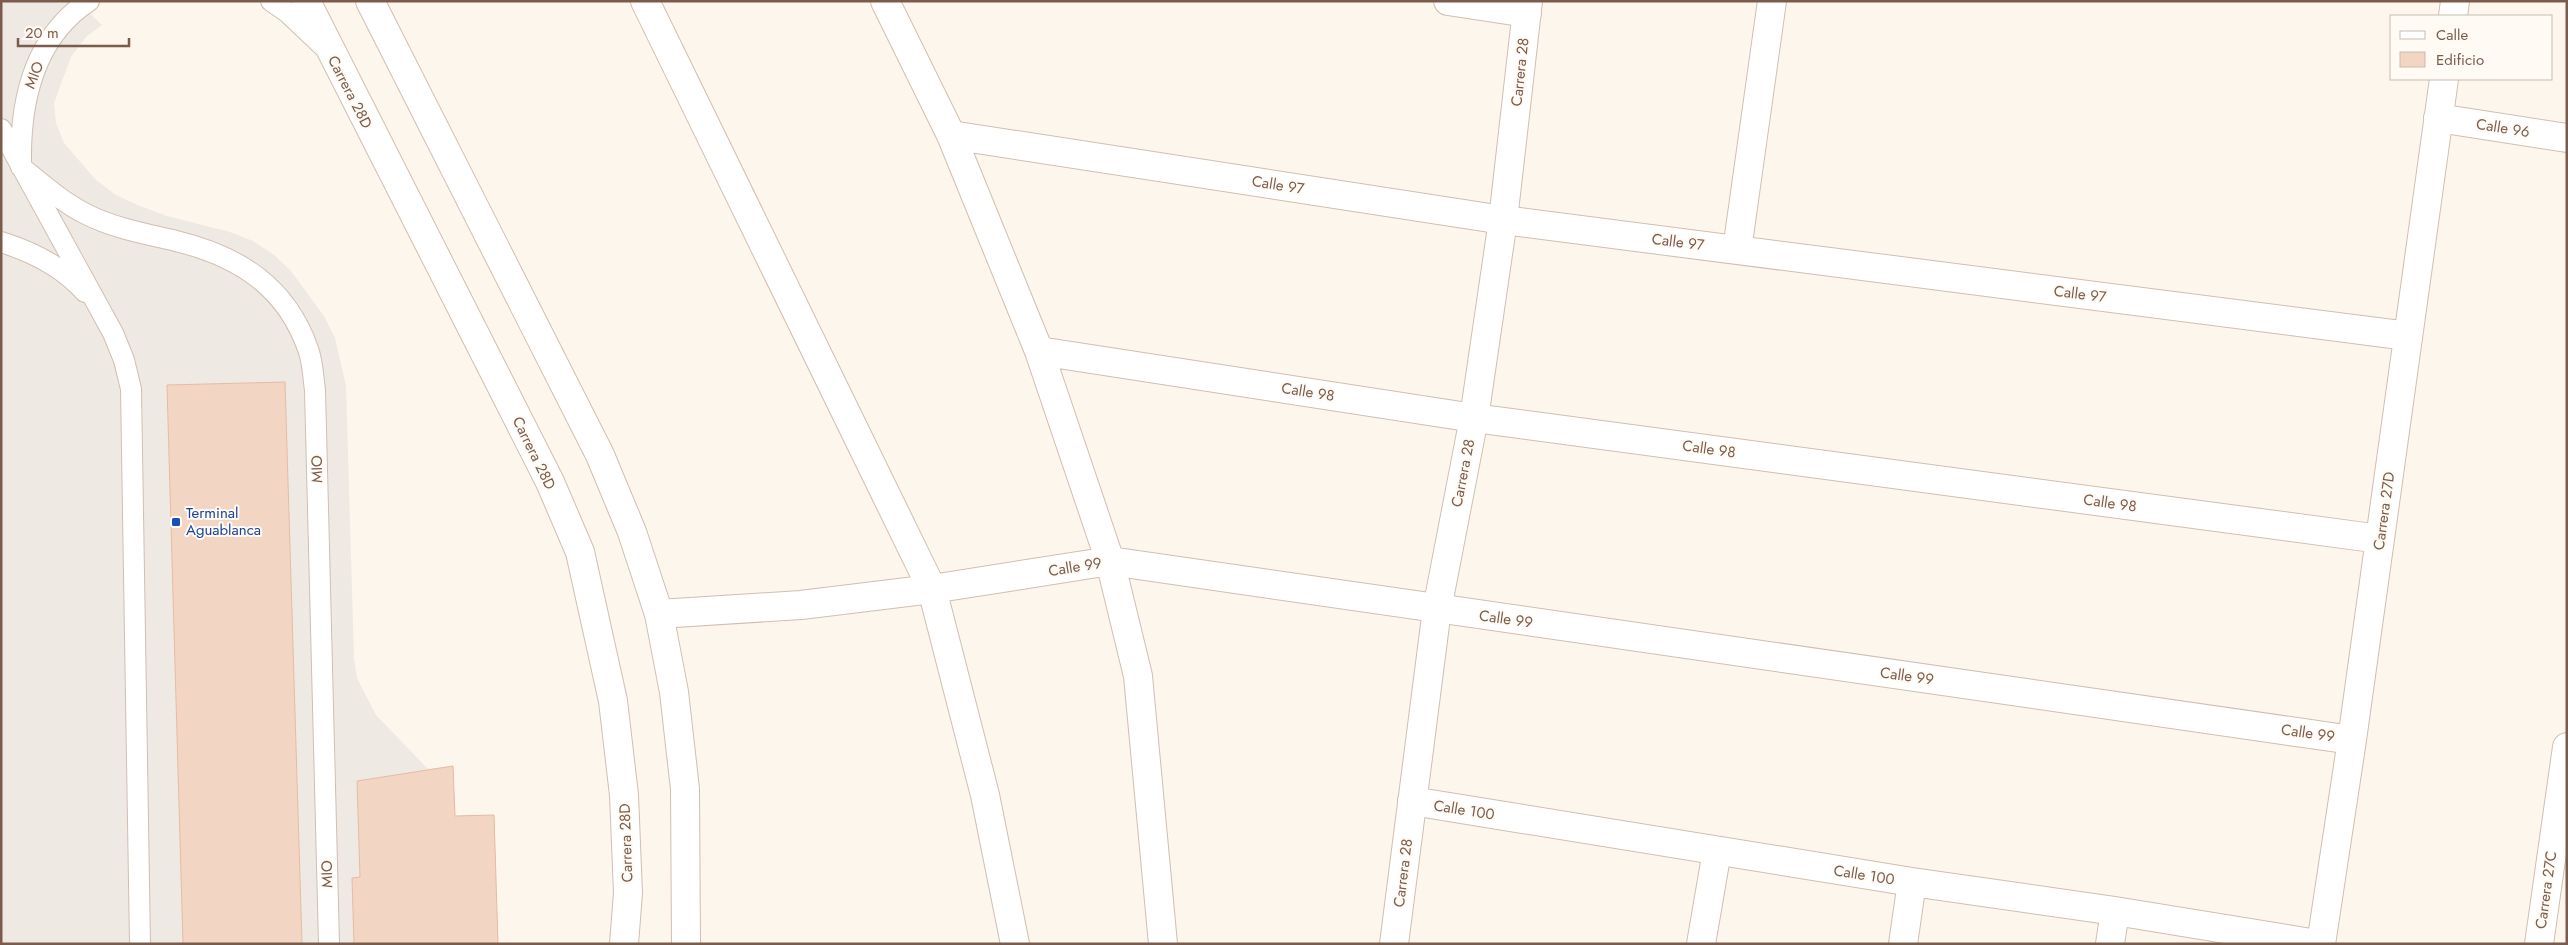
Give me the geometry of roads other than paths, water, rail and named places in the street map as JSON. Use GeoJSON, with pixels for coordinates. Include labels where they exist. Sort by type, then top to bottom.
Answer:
{"type":"FeatureCollection","features":[{"type":"Feature","properties":{"kind":"street","name":"Carrera 28D"},"geometry":{"type":"LineString","coordinates":[[306,1],[331,54],[550,482],[580,552],[613,701],[624,795],[628,893],[624,944]]}},
{"type":"Feature","properties":{"kind":"street"},"geometry":{"type":"LineString","coordinates":[[370,1],[600,455],[632,532],[659,614],[674,692],[686,789],[686,944]]}},
{"type":"Feature","properties":{"kind":"street"},"geometry":{"type":"LineString","coordinates":[[646,1],[932,589],[985,795],[1015,944]]}},
{"type":"Feature","properties":{"kind":"street"},"geometry":{"type":"LineString","coordinates":[[885,1],[951,135],[1039,351],[1110,561],[1138,676],[1163,944]]}},
{"type":"Feature","properties":{"kind":"street"},"geometry":{"type":"LineString","coordinates":[[1448,1],[1528,7]]}},
{"type":"Feature","properties":{"kind":"street"},"geometry":{"type":"LineString","coordinates":[[1737,250],[1772,1]]}},
{"type":"Feature","properties":{"kind":"street"},"geometry":{"type":"LineString","coordinates":[[2453,15],[2455,1]]}},
{"type":"Feature","properties":{"kind":"street","name":"Carrera 28"},"geometry":{"type":"LineString","coordinates":[[1394,944],[1437,609],[1474,418],[1503,220],[1528,7]]}},
{"type":"Feature","properties":{"kind":"street","name":"Carrera 27D"},"geometry":{"type":"LineString","coordinates":[[2321,944],[2352,740],[2444,80]]}},
{"type":"Feature","properties":{"kind":"street","name":"Calle 96"},"geometry":{"type":"LineString","coordinates":[[2438,118],[2567,138]]}},
{"type":"Feature","properties":{"kind":"street","name":"Calle 97"},"geometry":{"type":"LineString","coordinates":[[951,135],[1503,220],[2408,336]]}},
{"type":"Feature","properties":{"kind":"street","name":"Calle 98"},"geometry":{"type":"LineString","coordinates":[[1039,351],[1474,418],[2380,539]]}},
{"type":"Feature","properties":{"kind":"street","name":"Calle 99"},"geometry":{"type":"LineString","coordinates":[[659,614],[801,605],[932,589],[1110,561],[2352,740]]}},
{"type":"Feature","properties":{"kind":"street","name":"Carrera 27C"},"geometry":{"type":"LineString","coordinates":[[2539,944],[2567,746]]}},
{"type":"Feature","properties":{"kind":"street","name":"Calle 100"},"geometry":{"type":"LineString","coordinates":[[1412,801],[1912,882],[2115,911],[2317,944]]}},
{"type":"Feature","properties":{"kind":"street"},"geometry":{"type":"LineString","coordinates":[[1701,944],[1717,851]]}},
{"type":"Feature","properties":{"kind":"street"},"geometry":{"type":"LineString","coordinates":[[1903,944],[1912,882]]}},
{"type":"Feature","properties":{"kind":"street"},"geometry":{"type":"LineString","coordinates":[[2110,944],[2115,911]]}},
{"type":"Feature","properties":{"kind":"lane","name":"MIO"},"geometry":{"type":"LineString","coordinates":[[20,167],[20,131],[24,106],[36,64],[56,32],[89,1]]}},
{"type":"Feature","properties":{"kind":"lane"},"geometry":{"type":"LineString","coordinates":[[271,1],[287,12],[331,54]]}},
{"type":"Feature","properties":{"kind":"lane","name":"MIO"},"geometry":{"type":"LineString","coordinates":[[1,129],[20,167],[113,332],[124,360],[131,389],[140,944]]}},
{"type":"Feature","properties":{"kind":"lane","name":"MIO"},"geometry":{"type":"LineString","coordinates":[[20,167],[86,214],[133,231],[204,248],[240,264],[279,296],[298,325],[309,351],[316,390],[328,944]]}},
{"type":"Feature","properties":{"kind":"lane","name":"MIO"},"geometry":{"type":"LineString","coordinates":[[1,242],[38,256],[69,277],[98,307],[113,332]]}},
{"type":"Feature","properties":{"kind":"place","name":"Terminal Aguablanca"},"geometry":{"type":"Point","coordinates":[176,522]}}]}
